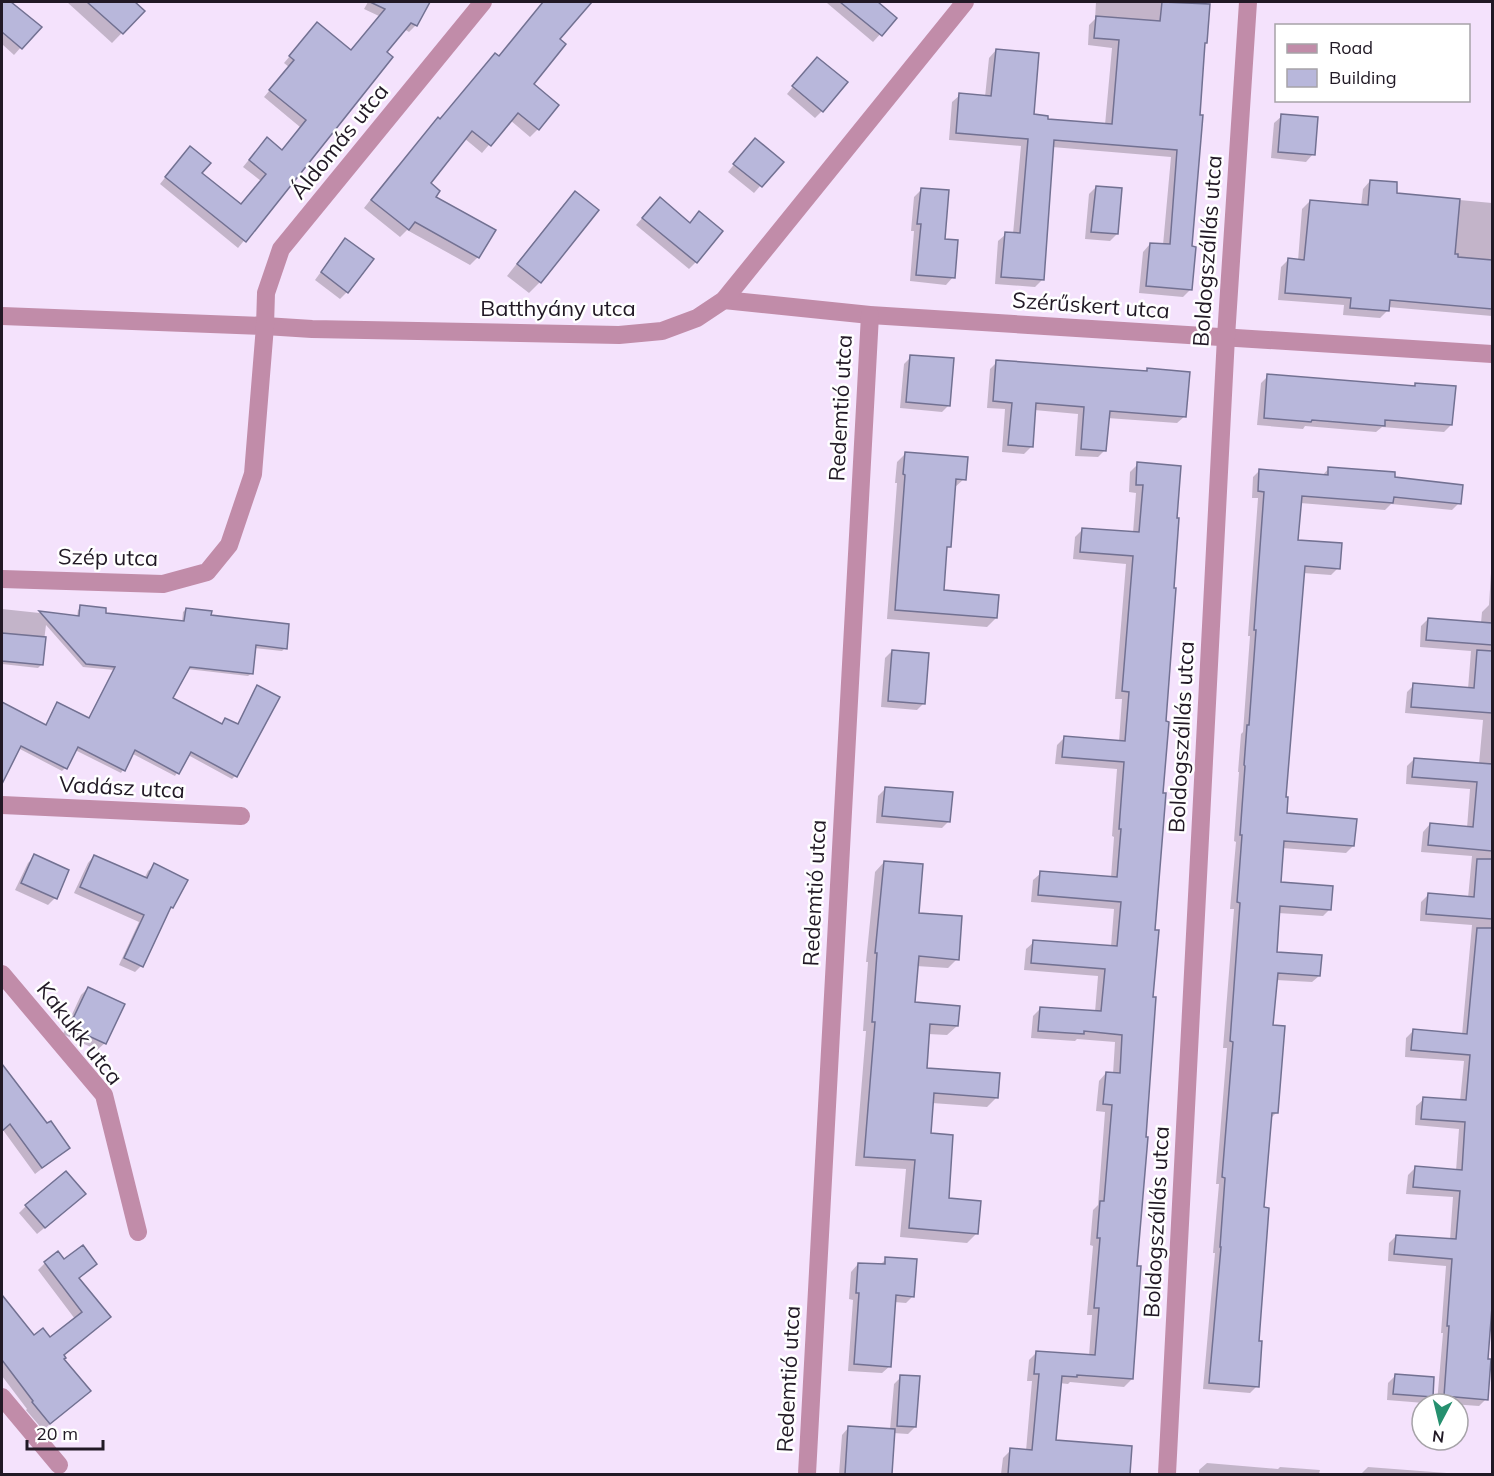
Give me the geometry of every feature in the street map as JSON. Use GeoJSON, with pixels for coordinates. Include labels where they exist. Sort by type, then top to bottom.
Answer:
{"type":"FeatureCollection","features":[{"type":"Feature","properties":{"kind":"street","name":"Áldomás utca"},"geometry":{"type":"LineString","coordinates":[[265,326],[266,293],[281,249],[483,2]]}},
{"type":"Feature","properties":{"kind":"street","name":"Batthyány utca"},"geometry":{"type":"LineString","coordinates":[[2,316],[312,329],[619,335],[662,330],[697,318],[724,300],[965,2]]}},
{"type":"Feature","properties":{"kind":"street","name":"Boldogszállás utca"},"geometry":{"type":"LineString","coordinates":[[1167,1474],[1226,337],[1248,2]]}},
{"type":"Feature","properties":{"kind":"street","name":"Szérűskert utca"},"geometry":{"type":"LineString","coordinates":[[724,300],[870,315],[1492,354]]}},
{"type":"Feature","properties":{"kind":"street","name":"Redemtió utca"},"geometry":{"type":"LineString","coordinates":[[807,1474],[870,315]]}},
{"type":"Feature","properties":{"kind":"street","name":"Szép utca"},"geometry":{"type":"LineString","coordinates":[[2,579],[163,584],[207,572],[229,545],[253,474],[265,326]]}},
{"type":"Feature","properties":{"kind":"street","name":"Vadász utca"},"geometry":{"type":"LineString","coordinates":[[2,805],[241,816]]}},
{"type":"Feature","properties":{"kind":"street","name":"Kakukk utca"},"geometry":{"type":"LineString","coordinates":[[2,974],[104,1095],[138,1232]]}},
{"type":"Feature","properties":{"kind":"street"},"geometry":{"type":"LineString","coordinates":[[2,1397],[59,1465]]}},
{"type":"Feature","properties":{"kind":"building"},"geometry":{"type":"Polygon","coordinates":[[[2,2],[11,2],[42,27],[22,49],[2,32],[2,2]]]}},
{"type":"Feature","properties":{"kind":"building"},"geometry":{"type":"Polygon","coordinates":[[[87,2],[135,2],[145,11],[123,34],[87,2]]]}},
{"type":"Feature","properties":{"kind":"building"},"geometry":{"type":"Polygon","coordinates":[[[370,2],[430,2],[417,26],[411,23],[387,52],[393,57],[246,242],[165,177],[190,146],[211,163],[202,173],[241,204],[266,174],[249,160],[267,137],[282,150],[306,120],[269,90],[294,60],[289,56],[317,22],[351,50],[385,9],[370,2]]]}},
{"type":"Feature","properties":{"kind":"building"},"geometry":{"type":"Polygon","coordinates":[[[543,2],[592,2],[560,39],[566,44],[534,84],[559,105],[539,130],[518,113],[491,146],[472,131],[431,183],[440,191],[436,197],[496,230],[479,258],[415,222],[409,230],[371,200],[438,117],[440,119],[495,53],[499,56],[543,2]]]}},
{"type":"Feature","properties":{"kind":"building"},"geometry":{"type":"Polygon","coordinates":[[[840,2],[878,2],[897,18],[882,36],[840,2]]]}},
{"type":"Feature","properties":{"kind":"building"},"geometry":{"type":"Polygon","coordinates":[[[1162,2],[1210,4],[1200,115],[1203,115],[1192,246],[1196,247],[1192,290],[1146,286],[1150,243],[1170,244],[1177,150],[1054,140],[1044,280],[1001,277],[1005,232],[1020,233],[1028,139],[956,133],[959,93],[991,96],[996,49],[1039,53],[1034,114],[1048,116],[1048,119],[1112,124],[1119,40],[1094,38],[1096,16],[1160,21],[1162,2]]]}},
{"type":"Feature","properties":{"kind":"building"},"geometry":{"type":"Polygon","coordinates":[[[817,57],[848,82],[823,112],[792,86],[817,57]]]}},
{"type":"Feature","properties":{"kind":"building"},"geometry":{"type":"Polygon","coordinates":[[[1281,114],[1318,117],[1315,155],[1278,152],[1281,114]]]}},
{"type":"Feature","properties":{"kind":"building"},"geometry":{"type":"Polygon","coordinates":[[[755,138],[784,162],[762,187],[733,164],[755,138]]]}},
{"type":"Feature","properties":{"kind":"building"},"geometry":{"type":"Polygon","coordinates":[[[1370,180],[1397,182],[1397,193],[1460,199],[1455,254],[1458,254],[1458,257],[1492,260],[1492,309],[1390,300],[1389,311],[1350,308],[1351,298],[1285,293],[1288,258],[1304,260],[1310,200],[1368,205],[1370,180]]]}},
{"type":"Feature","properties":{"kind":"building"},"geometry":{"type":"Polygon","coordinates":[[[1096,186],[1122,188],[1118,234],[1091,232],[1096,186]]]}},
{"type":"Feature","properties":{"kind":"building"},"geometry":{"type":"Polygon","coordinates":[[[921,188],[949,190],[945,239],[958,240],[955,278],[916,275],[921,224],[917,224],[921,188]]]}},
{"type":"Feature","properties":{"kind":"building"},"geometry":{"type":"Polygon","coordinates":[[[575,191],[599,210],[541,283],[517,264],[575,191]]]}},
{"type":"Feature","properties":{"kind":"building"},"geometry":{"type":"Polygon","coordinates":[[[660,197],[690,223],[699,211],[723,231],[697,263],[642,218],[660,197]]]}},
{"type":"Feature","properties":{"kind":"building"},"geometry":{"type":"Polygon","coordinates":[[[345,238],[374,259],[348,293],[321,272],[345,238]]]}},
{"type":"Feature","properties":{"kind":"building"},"geometry":{"type":"Polygon","coordinates":[[[910,355],[954,358],[950,406],[906,402],[910,355]]]}},
{"type":"Feature","properties":{"kind":"building"},"geometry":{"type":"Polygon","coordinates":[[[996,360],[1190,372],[1186,417],[1110,411],[1106,451],[1081,449],[1084,407],[1036,403],[1033,447],[1008,445],[1012,403],[993,401],[996,360]]]}},
{"type":"Feature","properties":{"kind":"building"},"geometry":{"type":"Polygon","coordinates":[[[1267,374],[1415,386],[1415,383],[1456,386],[1452,425],[1385,420],[1385,426],[1264,418],[1267,374]]]}},
{"type":"Feature","properties":{"kind":"building"},"geometry":{"type":"Polygon","coordinates":[[[905,452],[968,457],[966,480],[956,479],[951,547],[947,547],[944,590],[999,595],[997,618],[895,610],[905,452]]]}},
{"type":"Feature","properties":{"kind":"building"},"geometry":{"type":"Polygon","coordinates":[[[1137,462],[1181,466],[1174,588],[1176,588],[1166,721],[1169,722],[1163,793],[1166,793],[1155,930],[1159,930],[1153,997],[1156,997],[1146,1137],[1148,1137],[1137,1266],[1141,1266],[1133,1379],[1062,1376],[1056,1440],[1132,1446],[1130,1474],[1008,1474],[1010,1448],[1032,1450],[1039,1374],[1034,1374],[1036,1351],[1095,1355],[1099,1308],[1094,1308],[1100,1238],[1097,1238],[1100,1201],[1104,1201],[1112,1105],[1103,1104],[1106,1072],[1120,1073],[1122,1035],[1084,1031],[1084,1034],[1038,1031],[1040,1007],[1101,1011],[1105,969],[1031,963],[1033,940],[1117,946],[1121,902],[1038,895],[1040,871],[1117,877],[1124,762],[1062,757],[1064,736],[1125,741],[1129,692],[1122,691],[1133,556],[1080,552],[1082,528],[1139,532],[1143,485],[1136,485],[1137,462]]]}},
{"type":"Feature","properties":{"kind":"building"},"geometry":{"type":"Polygon","coordinates":[[[1328,467],[1395,472],[1395,477],[1463,485],[1461,504],[1394,497],[1393,503],[1302,496],[1298,540],[1342,543],[1340,569],[1305,566],[1286,797],[1288,797],[1287,813],[1357,819],[1354,846],[1284,841],[1281,882],[1333,886],[1331,910],[1280,906],[1277,952],[1322,955],[1320,976],[1278,973],[1273,1025],[1285,1026],[1278,1113],[1272,1113],[1264,1207],[1269,1208],[1259,1341],[1262,1341],[1259,1387],[1209,1383],[1221,1247],[1225,1178],[1222,1177],[1233,1042],[1230,1041],[1240,903],[1237,902],[1242,835],[1240,835],[1264,492],[1258,491],[1259,469],[1328,475],[1328,467]]]}},
{"type":"Feature","properties":{"kind":"building"},"geometry":{"type":"Polygon","coordinates":[[[80,605],[106,608],[106,613],[184,621],[186,608],[212,611],[211,615],[289,624],[287,649],[256,645],[253,674],[190,667],[173,698],[222,724],[225,718],[238,724],[257,685],[280,697],[237,777],[191,752],[179,774],[135,750],[125,771],[78,747],[67,769],[21,746],[2,784],[2,702],[46,725],[57,702],[89,718],[115,667],[86,664],[39,611],[79,616],[80,605]]]}},
{"type":"Feature","properties":{"kind":"building"},"geometry":{"type":"Polygon","coordinates":[[[1428,618],[1492,623],[1492,645],[1426,640],[1428,618]]]}},
{"type":"Feature","properties":{"kind":"building"},"geometry":{"type":"Polygon","coordinates":[[[2,633],[46,637],[43,665],[2,661],[2,633]]]}},
{"type":"Feature","properties":{"kind":"building"},"geometry":{"type":"Polygon","coordinates":[[[892,650],[929,653],[925,704],[888,701],[892,650]]]}},
{"type":"Feature","properties":{"kind":"building"},"geometry":{"type":"Polygon","coordinates":[[[1477,650],[1492,651],[1492,713],[1411,707],[1413,683],[1474,688],[1477,650]]]}},
{"type":"Feature","properties":{"kind":"building"},"geometry":{"type":"Polygon","coordinates":[[[1414,758],[1492,764],[1492,851],[1428,845],[1430,823],[1473,827],[1477,782],[1412,777],[1414,758]]]}},
{"type":"Feature","properties":{"kind":"building"},"geometry":{"type":"Polygon","coordinates":[[[885,787],[953,792],[950,822],[882,816],[885,787]]]}},
{"type":"Feature","properties":{"kind":"building"},"geometry":{"type":"Polygon","coordinates":[[[34,854],[69,870],[57,899],[21,883],[34,854]]]}},
{"type":"Feature","properties":{"kind":"building"},"geometry":{"type":"Polygon","coordinates":[[[94,855],[147,878],[154,863],[188,880],[173,908],[171,907],[143,967],[124,958],[144,915],[80,887],[94,855]]]}},
{"type":"Feature","properties":{"kind":"building"},"geometry":{"type":"Polygon","coordinates":[[[1477,859],[1492,859],[1492,919],[1426,914],[1428,893],[1474,897],[1477,859]]]}},
{"type":"Feature","properties":{"kind":"building"},"geometry":{"type":"Polygon","coordinates":[[[884,861],[923,864],[919,913],[962,916],[959,960],[919,956],[915,1002],[960,1006],[958,1026],[930,1024],[927,1068],[1000,1073],[998,1098],[934,1093],[931,1133],[953,1135],[949,1198],[981,1201],[978,1234],[909,1228],[915,1160],[864,1157],[875,1022],[872,1022],[877,953],[875,953],[884,861]]]}},
{"type":"Feature","properties":{"kind":"building"},"geometry":{"type":"Polygon","coordinates":[[[1477,928],[1492,928],[1492,1307],[1488,1400],[1470,1398],[1470,1392],[1444,1392],[1452,1259],[1394,1254],[1396,1235],[1456,1239],[1460,1191],[1413,1187],[1415,1166],[1462,1170],[1465,1122],[1421,1119],[1423,1097],[1466,1100],[1470,1055],[1411,1050],[1413,1029],[1467,1034],[1477,928]]]}},
{"type":"Feature","properties":{"kind":"building"},"geometry":{"type":"Polygon","coordinates":[[[88,987],[125,1004],[106,1044],[69,1027],[88,987]]]}},
{"type":"Feature","properties":{"kind":"building"},"geometry":{"type":"Polygon","coordinates":[[[2,1064],[47,1123],[51,1121],[70,1148],[42,1168],[10,1124],[2,1131],[2,1064]]]}},
{"type":"Feature","properties":{"kind":"building"},"geometry":{"type":"Polygon","coordinates":[[[66,1171],[86,1194],[45,1228],[25,1205],[66,1171]]]}},
{"type":"Feature","properties":{"kind":"building"},"geometry":{"type":"Polygon","coordinates":[[[83,1245],[97,1264],[79,1278],[111,1317],[64,1355],[66,1358],[64,1359],[91,1391],[50,1424],[2,1360],[2,1295],[34,1335],[43,1328],[50,1337],[82,1312],[44,1262],[58,1251],[64,1259],[83,1245]]]}},
{"type":"Feature","properties":{"kind":"building"},"geometry":{"type":"Polygon","coordinates":[[[885,1257],[917,1259],[914,1297],[896,1295],[891,1367],[854,1364],[859,1293],[856,1293],[858,1263],[885,1264],[885,1257]]]}},
{"type":"Feature","properties":{"kind":"building"},"geometry":{"type":"Polygon","coordinates":[[[1395,1374],[1434,1377],[1433,1392],[1410,1392],[1410,1395],[1393,1394],[1395,1374]]]}},
{"type":"Feature","properties":{"kind":"building"},"geometry":{"type":"Polygon","coordinates":[[[900,1375],[920,1376],[916,1427],[897,1426],[900,1375]]]}},
{"type":"Feature","properties":{"kind":"building"},"geometry":{"type":"Polygon","coordinates":[[[848,1426],[895,1429],[892,1474],[845,1474],[848,1426]]]}}]}
